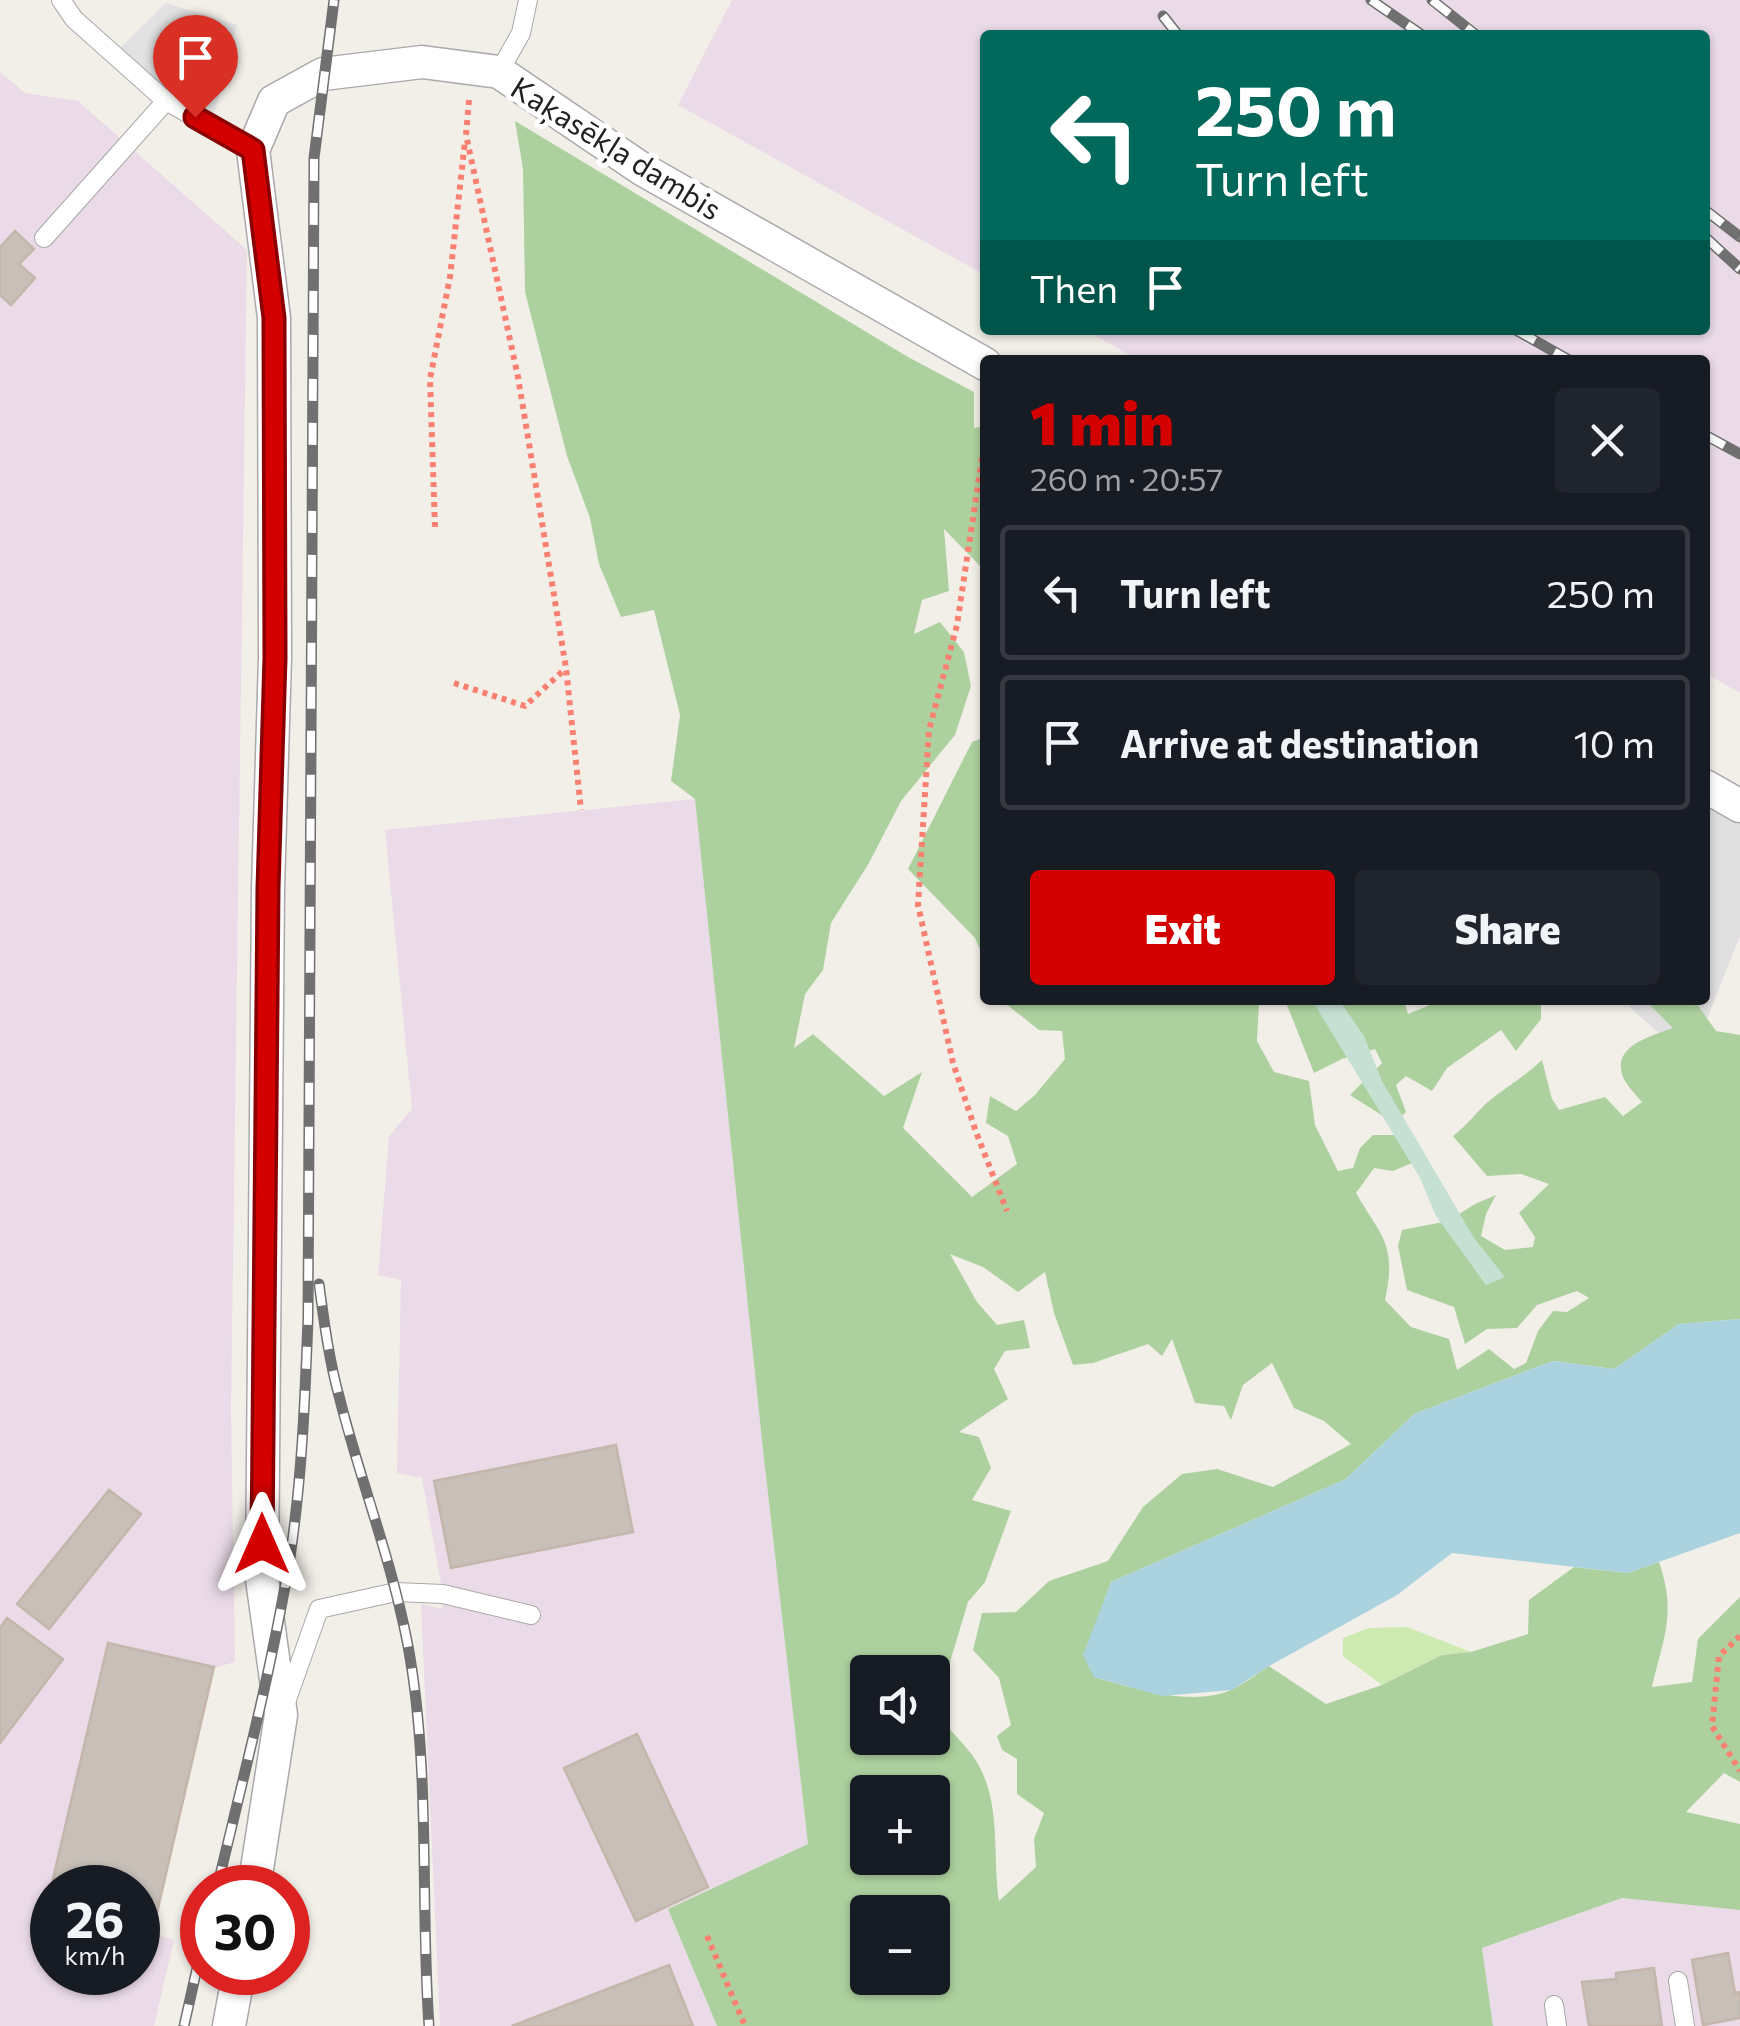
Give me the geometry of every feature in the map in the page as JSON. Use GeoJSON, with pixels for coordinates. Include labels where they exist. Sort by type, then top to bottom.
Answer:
{"type":"FeatureCollection","features":[{"type":"Feature","properties":{"kind":"street","name":"Kaķasēkļa dambis"},"geometry":{"type":"LineString","coordinates":[[253,150],[274,101],[324,74],[422,62],[486,70],[642,169],[980,361]]}},
{"type":"Feature","properties":{"kind":"street"},"geometry":{"type":"LineString","coordinates":[[253,150],[274,318],[275,658],[268,888],[262,1579],[281,1715],[258,1865]]}},
{"type":"Feature","properties":{"kind":"street"},"geometry":{"type":"LineString","coordinates":[[1710,789],[1740,806]]}},
{"type":"Feature","properties":{"kind":"street"},"geometry":{"type":"LineString","coordinates":[[229,2026],[234,1995]]}},
{"type":"Feature","properties":{"kind":"lane"},"geometry":{"type":"LineString","coordinates":[[61,0],[74,18],[166,101],[253,150]]}},
{"type":"Feature","properties":{"kind":"lane"},"geometry":{"type":"LineString","coordinates":[[486,70],[522,33],[528,0]]}},
{"type":"Feature","properties":{"kind":"lane"},"geometry":{"type":"LineString","coordinates":[[44,238],[166,101]]}},
{"type":"Feature","properties":{"kind":"lane"},"geometry":{"type":"LineString","coordinates":[[281,1715],[319,1609],[396,1592],[442,1594],[532,1615]]}},
{"type":"Feature","properties":{"kind":"lane"},"geometry":{"type":"LineString","coordinates":[[1678,1981],[1685,2026]]}},
{"type":"Feature","properties":{"kind":"lane"},"geometry":{"type":"LineString","coordinates":[[1554,2005],[1557,2026]]}},
{"type":"Feature","properties":{"kind":"path"},"geometry":{"type":"LineString","coordinates":[[434,527],[430,379],[450,277],[466,135],[486,70]]}},
{"type":"Feature","properties":{"kind":"path"},"geometry":{"type":"LineString","coordinates":[[466,135],[518,377],[566,668],[581,810]]}},
{"type":"Feature","properties":{"kind":"path"},"geometry":{"type":"LineString","coordinates":[[980,473],[958,625],[928,730],[918,906],[953,1063],[1008,1212]]}},
{"type":"Feature","properties":{"kind":"path"},"geometry":{"type":"LineString","coordinates":[[454,684],[525,706],[566,668]]}},
{"type":"Feature","properties":{"kind":"path"},"geometry":{"type":"LineString","coordinates":[[1740,1636],[1720,1656],[1712,1726],[1740,1772]]}},
{"type":"Feature","properties":{"kind":"path"},"geometry":{"type":"LineString","coordinates":[[707,1936],[745,2026]]}},
{"type":"Feature","properties":{"kind":"shaded area"},"geometry":{"type":"Polygon","coordinates":[[[732,0],[1740,0],[1740,693],[1710,676],[1710,355],[1130,355],[1094,335],[1710,335],[1710,30],[980,30],[980,272],[678,105],[732,0]]]}},
{"type":"Feature","properties":{"kind":"shaded area"},"geometry":{"type":"Polygon","coordinates":[[[166,3],[237,25],[210,133],[114,54],[166,3]]]}},
{"type":"Feature","properties":{"kind":"shaded area"},"geometry":{"type":"Polygon","coordinates":[[[0,72],[25,93],[78,101],[247,250],[231,1409],[235,1662],[214,1668],[160,1899],[160,1865],[30,1865],[30,1995],[160,1995],[160,1936],[174,1940],[154,2026],[0,2026],[0,72]]]}},
{"type":"Feature","properties":{"kind":"shaded area"},"geometry":{"type":"Polygon","coordinates":[[[695,799],[808,1844],[668,1909],[717,2026],[440,2026],[421,1604],[442,1609],[443,1594],[422,1478],[397,1473],[401,1280],[378,1275],[389,1136],[412,1109],[385,830],[695,799]]]}},
{"type":"Feature","properties":{"kind":"shaded area"},"geometry":{"type":"Polygon","coordinates":[[[1710,803],[1740,820],[1740,936],[1690,1061],[1628,1005],[1710,1005],[1710,803]]]}},
{"type":"Feature","properties":{"kind":"shaded area"},"geometry":{"type":"Polygon","coordinates":[[[1622,1898],[1740,1910],[1740,2026],[1493,2026],[1482,1948],[1622,1898]]]}},
{"type":"Feature","properties":{"kind":"green space"},"geometry":{"type":"Polygon","coordinates":[[[515,121],[908,357],[974,392],[974,428],[980,427],[980,566],[944,529],[949,591],[922,600],[914,634],[940,622],[964,652],[971,686],[955,735],[901,801],[869,863],[831,923],[823,970],[805,994],[794,1048],[813,1034],[884,1096],[922,1072],[903,1128],[972,1197],[1017,1164],[1008,1136],[986,1123],[990,1096],[1016,1111],[1065,1059],[1062,1031],[1039,1030],[1007,1005],[1259,1005],[1257,1041],[1274,1072],[1309,1081],[1315,1125],[1338,1171],[1353,1168],[1360,1148],[1373,1135],[1403,1135],[1417,1161],[1393,1171],[1374,1168],[1356,1193],[1388,1253],[1385,1300],[1411,1327],[1449,1339],[1457,1370],[1489,1349],[1514,1369],[1526,1363],[1538,1331],[1553,1311],[1567,1312],[1589,1298],[1577,1291],[1537,1305],[1517,1328],[1487,1329],[1465,1344],[1454,1307],[1407,1290],[1398,1246],[1402,1230],[1448,1221],[1496,1195],[1481,1236],[1505,1250],[1533,1247],[1535,1237],[1519,1213],[1549,1184],[1521,1174],[1487,1176],[1453,1136],[1489,1101],[1542,1060],[1552,1099],[1559,1110],[1605,1097],[1623,1116],[1642,1102],[1623,1078],[1624,1056],[1637,1043],[1673,1028],[1650,1005],[1698,1005],[1716,1031],[1740,1035],[1740,1319],[1679,1324],[1614,1369],[1553,1361],[1414,1414],[1346,1479],[1111,1582],[1100,1615],[1094,1677],[1164,1695],[1202,1697],[1235,1688],[1269,1666],[1326,1704],[1382,1685],[1442,1655],[1471,1652],[1528,1634],[1529,1600],[1574,1567],[1628,1573],[1659,1562],[1668,1611],[1652,1687],[1692,1682],[1698,1639],[1740,1597],[1740,1782],[1724,1773],[1686,1812],[1740,1824],[1740,1910],[1622,1898],[1482,1948],[1493,2026],[717,2026],[668,1909],[808,1844],[695,799],[671,781],[680,715],[654,610],[621,617],[599,564],[590,518],[567,456],[525,292],[523,169],[515,121]],[[950,1254],[977,1302],[997,1325],[1024,1320],[1030,1348],[1005,1351],[994,1369],[1008,1399],[959,1432],[979,1437],[991,1468],[972,1500],[1011,1511],[985,1582],[968,1602],[950,1662],[950,1655],[850,1655],[850,1755],[950,1755],[950,1730],[980,1767],[992,1804],[999,1901],[1036,1867],[1034,1839],[1044,1813],[1017,1794],[1017,1759],[1002,1750],[997,1736],[1011,1725],[999,1678],[973,1650],[982,1613],[1016,1612],[1049,1581],[1108,1561],[1143,1507],[1182,1474],[1217,1469],[1273,1487],[1351,1444],[1324,1421],[1294,1408],[1272,1363],[1243,1385],[1231,1420],[1224,1406],[1195,1403],[1172,1339],[1162,1356],[1148,1344],[1093,1363],[1073,1365],[1054,1313],[1045,1272],[1018,1292],[983,1267],[950,1254]]]}},
{"type":"Feature","properties":{"kind":"green space"},"geometry":{"type":"Polygon","coordinates":[[[980,739],[980,950],[975,938],[908,869],[972,742],[980,739]]]}},
{"type":"Feature","properties":{"kind":"green space"},"geometry":{"type":"Polygon","coordinates":[[[1287,1005],[1405,1005],[1408,1014],[1430,1005],[1541,1005],[1541,1019],[1516,1051],[1501,1030],[1447,1068],[1432,1091],[1406,1076],[1396,1085],[1406,1112],[1394,1123],[1350,1095],[1382,1063],[1375,1049],[1314,1073],[1287,1005]]]}},
{"type":"Feature","properties":{"kind":"green space"},"geometry":{"type":"Polygon","coordinates":[[[1315,1005],[1342,1005],[1364,1036],[1382,1081],[1474,1238],[1505,1277],[1486,1285],[1436,1216],[1420,1178],[1315,1005]]]}},
{"type":"Feature","properties":{"kind":"green space"},"geometry":{"type":"Polygon","coordinates":[[[1407,1627],[1471,1652],[1442,1655],[1382,1685],[1343,1656],[1343,1638],[1369,1628],[1407,1627]]]}},
{"type":"Feature","properties":{"kind":"water"},"geometry":{"type":"Polygon","coordinates":[[[1740,1319],[1740,1533],[1628,1573],[1452,1553],[1397,1595],[1232,1690],[1162,1696],[1094,1677],[1083,1655],[1111,1582],[1346,1479],[1414,1414],[1553,1361],[1614,1369],[1679,1324],[1740,1319]]]}},
{"type":"Feature","properties":{"kind":"building"},"geometry":{"type":"Polygon","coordinates":[[[15,231],[34,249],[19,264],[35,278],[11,305],[0,295],[0,247],[15,231]]]}},
{"type":"Feature","properties":{"kind":"building"},"geometry":{"type":"Polygon","coordinates":[[[616,1445],[633,1532],[451,1568],[434,1481],[616,1445]]]}},
{"type":"Feature","properties":{"kind":"building"},"geometry":{"type":"Polygon","coordinates":[[[109,1490],[141,1514],[49,1629],[17,1604],[109,1490]]]}},
{"type":"Feature","properties":{"kind":"building"},"geometry":{"type":"Polygon","coordinates":[[[7,1618],[63,1659],[0,1743],[0,1628],[7,1618]]]}},
{"type":"Feature","properties":{"kind":"building"},"geometry":{"type":"Polygon","coordinates":[[[108,1643],[214,1667],[160,1900],[160,1865],[56,1865],[108,1643]]]}},
{"type":"Feature","properties":{"kind":"building"},"geometry":{"type":"Polygon","coordinates":[[[637,1734],[708,1887],[636,1921],[564,1768],[637,1734]]]}},
{"type":"Feature","properties":{"kind":"building"},"geometry":{"type":"Polygon","coordinates":[[[1728,1953],[1735,1993],[1740,1992],[1740,2018],[1703,2025],[1692,1960],[1728,1953]]]}},
{"type":"Feature","properties":{"kind":"building"},"geometry":{"type":"Polygon","coordinates":[[[669,1965],[693,2026],[512,2026],[669,1965]]]}},
{"type":"Feature","properties":{"kind":"building"},"geometry":{"type":"Polygon","coordinates":[[[1654,1968],[1662,2026],[1589,2026],[1582,1982],[1616,1979],[1616,1973],[1654,1968]]]}},
{"type":"Feature","properties":{"kind":"railway"},"geometry":{"type":"LineString","coordinates":[[222,1865],[283,1599],[302,1438],[308,1319],[314,158],[334,0]]}},
{"type":"Feature","properties":{"kind":"railway"},"geometry":{"type":"LineString","coordinates":[[1371,0],[1415,30]]}},
{"type":"Feature","properties":{"kind":"railway"},"geometry":{"type":"LineString","coordinates":[[1432,0],[1470,30]]}},
{"type":"Feature","properties":{"kind":"railway"},"geometry":{"type":"LineString","coordinates":[[1163,16],[1174,30]]}},
{"type":"Feature","properties":{"kind":"railway"},"geometry":{"type":"LineString","coordinates":[[1710,214],[1740,237]]}},
{"type":"Feature","properties":{"kind":"railway"},"geometry":{"type":"LineString","coordinates":[[1710,242],[1740,269]]}},
{"type":"Feature","properties":{"kind":"railway"},"geometry":{"type":"LineString","coordinates":[[1525,335],[1560,355]]}},
{"type":"Feature","properties":{"kind":"railway"},"geometry":{"type":"LineString","coordinates":[[1710,438],[1740,454]]}},
{"type":"Feature","properties":{"kind":"railway"},"geometry":{"type":"LineString","coordinates":[[319,1284],[335,1382],[393,1583],[415,1693],[420,1740],[429,2026]]}},
{"type":"Feature","properties":{"kind":"railway"},"geometry":{"type":"LineString","coordinates":[[184,2026],[191,1995]]}},
{"type":"Feature","properties":{"kind":"route"},"geometry":{"type":"LineString","coordinates":[[195,117],[253,150],[274,318],[275,658],[268,888],[262,1544]]}}]}
